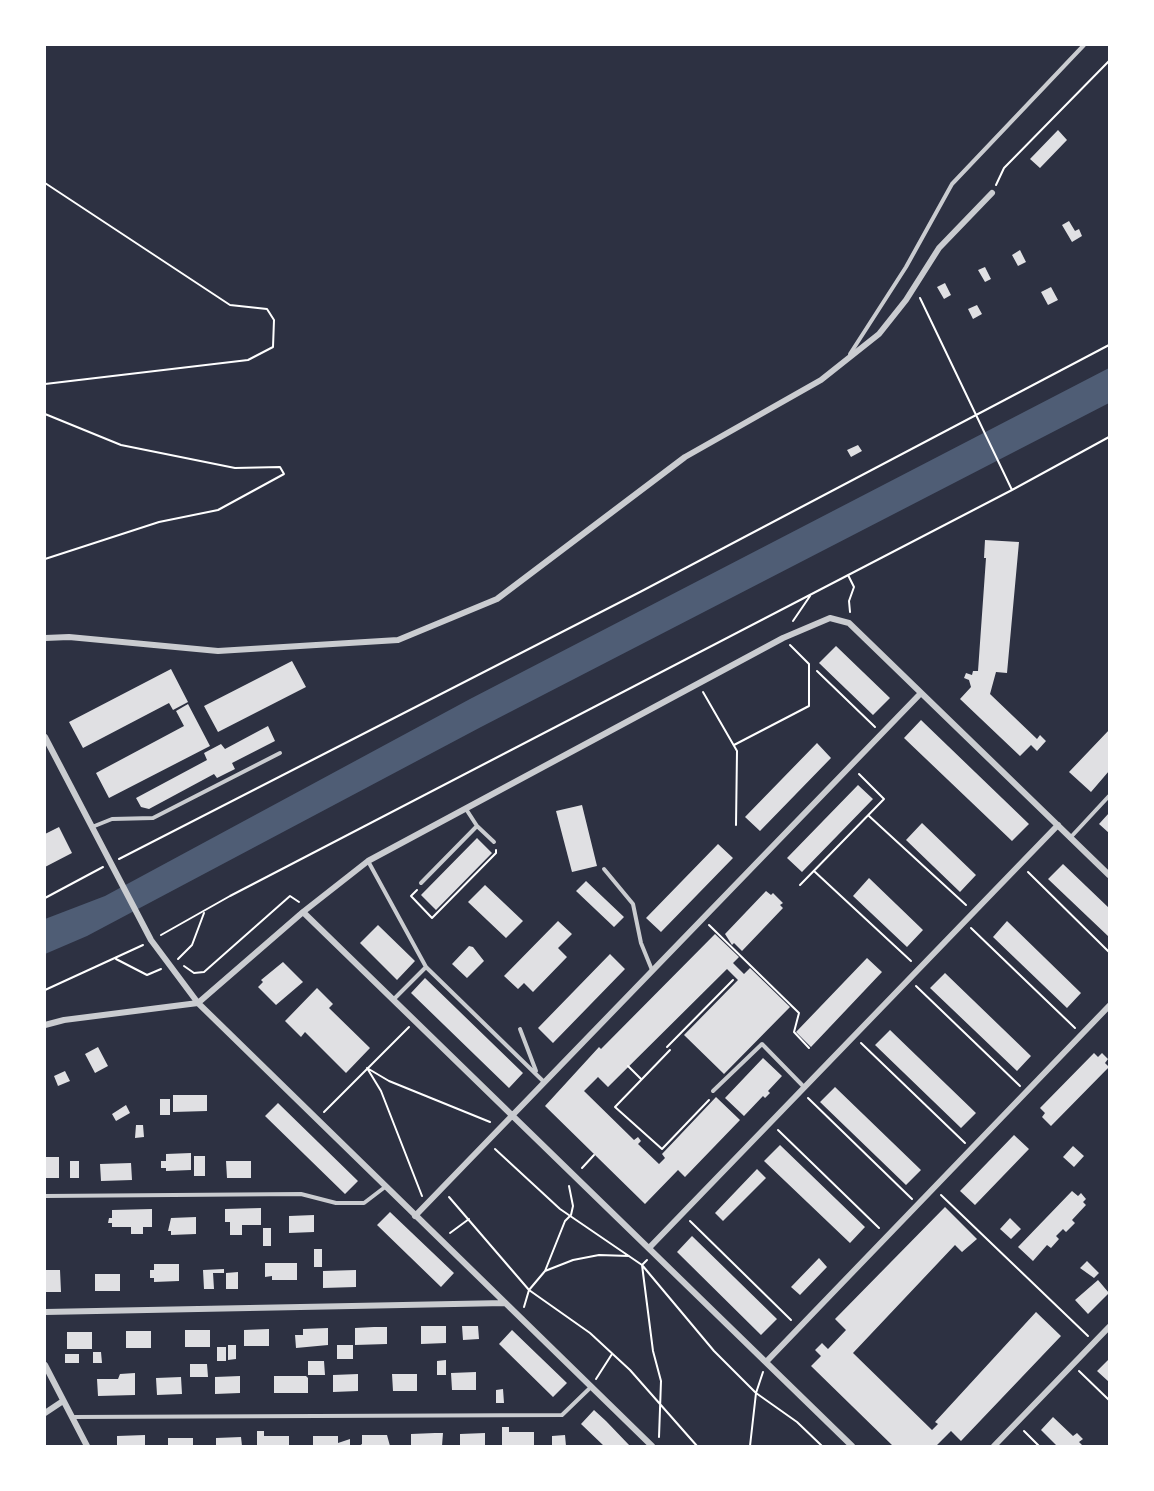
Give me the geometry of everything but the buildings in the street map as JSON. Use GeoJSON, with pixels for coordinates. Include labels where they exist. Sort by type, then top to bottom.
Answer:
{"type":"FeatureCollection","features":[{"type":"Feature","properties":{"kind":"street"},"geometry":{"type":"LineString","coordinates":[[45,638],[69,637],[218,651],[399,640],[497,599],[685,457],[821,380],[879,333],[939,248],[992,193]]}},
{"type":"Feature","properties":{"kind":"street"},"geometry":{"type":"LineString","coordinates":[[45,1025],[64,1020],[198,1003],[303,912],[368,861],[783,639],[830,618],[849,623],[1109,875]]}},
{"type":"Feature","properties":{"kind":"street"},"geometry":{"type":"LineString","coordinates":[[415,1216],[543,1081],[921,693]]}},
{"type":"Feature","properties":{"kind":"street"},"geometry":{"type":"LineString","coordinates":[[45,737],[151,940],[198,1003],[652,1446]]}},
{"type":"Feature","properties":{"kind":"street"},"geometry":{"type":"LineString","coordinates":[[652,1250],[683,1213],[1058,825]]}},
{"type":"Feature","properties":{"kind":"street"},"geometry":{"type":"LineString","coordinates":[[303,912],[852,1446]]}},
{"type":"Feature","properties":{"kind":"street"},"geometry":{"type":"LineString","coordinates":[[766,1362],[1109,1006]]}},
{"type":"Feature","properties":{"kind":"street"},"geometry":{"type":"LineString","coordinates":[[45,1312],[505,1303]]}},
{"type":"Feature","properties":{"kind":"street"},"geometry":{"type":"LineString","coordinates":[[994,1446],[1109,1327]]}},
{"type":"Feature","properties":{"kind":"street"},"geometry":{"type":"LineString","coordinates":[[45,1365],[87,1446]]}},
{"type":"Feature","properties":{"kind":"street"},"geometry":{"type":"LineString","coordinates":[[45,1413],[63,1401]]}},
{"type":"Feature","properties":{"kind":"lane"},"geometry":{"type":"LineString","coordinates":[[848,358],[906,267],[952,184],[1084,45]]}},
{"type":"Feature","properties":{"kind":"lane"},"geometry":{"type":"LineString","coordinates":[[92,827],[112,819],[153,818],[280,753]]}},
{"type":"Feature","properties":{"kind":"lane"},"geometry":{"type":"LineString","coordinates":[[1070,837],[1109,796]]}},
{"type":"Feature","properties":{"kind":"lane"},"geometry":{"type":"LineString","coordinates":[[466,809],[477,826],[494,842]]}},
{"type":"Feature","properties":{"kind":"lane"},"geometry":{"type":"LineString","coordinates":[[421,883],[477,826]]}},
{"type":"Feature","properties":{"kind":"lane"},"geometry":{"type":"LineString","coordinates":[[368,861],[426,967],[543,1081]]}},
{"type":"Feature","properties":{"kind":"lane"},"geometry":{"type":"LineString","coordinates":[[604,868],[633,904],[641,943],[652,970]]}},
{"type":"Feature","properties":{"kind":"lane"},"geometry":{"type":"LineString","coordinates":[[394,999],[426,967]]}},
{"type":"Feature","properties":{"kind":"lane"},"geometry":{"type":"LineString","coordinates":[[520,1029],[537,1075]]}},
{"type":"Feature","properties":{"kind":"lane"},"geometry":{"type":"LineString","coordinates":[[714,1093],[762,1044],[802,1089]]}},
{"type":"Feature","properties":{"kind":"lane"},"geometry":{"type":"LineString","coordinates":[[45,1196],[302,1194],[336,1203],[364,1203],[386,1186]]}},
{"type":"Feature","properties":{"kind":"lane"},"geometry":{"type":"LineString","coordinates":[[72,1417],[562,1415],[592,1386]]}},
{"type":"Feature","properties":{"kind":"path"},"geometry":{"type":"LineString","coordinates":[[992,193],[1004,168],[1109,61]]}},
{"type":"Feature","properties":{"kind":"path"},"geometry":{"type":"LineString","coordinates":[[45,183],[230,305],[267,309],[274,320],[273,347],[248,360],[45,384]]}},
{"type":"Feature","properties":{"kind":"path"},"geometry":{"type":"LineString","coordinates":[[914,285],[1012,490]]}},
{"type":"Feature","properties":{"kind":"path"},"geometry":{"type":"LineString","coordinates":[[45,898],[629,598],[1109,345]]}},
{"type":"Feature","properties":{"kind":"path"},"geometry":{"type":"LineString","coordinates":[[45,414],[121,445],[235,468],[280,467],[284,474],[218,510],[159,522],[45,559]]}},
{"type":"Feature","properties":{"kind":"path"},"geometry":{"type":"LineString","coordinates":[[45,990],[151,940],[1012,490],[1109,437]]}},
{"type":"Feature","properties":{"kind":"path"},"geometry":{"type":"LineString","coordinates":[[848,575],[854,587],[849,601],[849,610],[853,617],[849,623]]}},
{"type":"Feature","properties":{"kind":"path"},"geometry":{"type":"LineString","coordinates":[[734,746],[809,706],[809,664],[783,639],[811,594]]}},
{"type":"Feature","properties":{"kind":"path"},"geometry":{"type":"LineString","coordinates":[[817,671],[881,734]]}},
{"type":"Feature","properties":{"kind":"path"},"geometry":{"type":"LineString","coordinates":[[698,684],[737,752],[739,769],[736,825]]}},
{"type":"Feature","properties":{"kind":"path"},"geometry":{"type":"LineString","coordinates":[[800,885],[884,799],[856,770]]}},
{"type":"Feature","properties":{"kind":"path"},"geometry":{"type":"LineString","coordinates":[[869,816],[974,912]]}},
{"type":"Feature","properties":{"kind":"path"},"geometry":{"type":"LineString","coordinates":[[411,896],[432,918],[496,853],[494,842]]}},
{"type":"Feature","properties":{"kind":"path"},"geometry":{"type":"LineString","coordinates":[[1020,864],[1109,952]]}},
{"type":"Feature","properties":{"kind":"path"},"geometry":{"type":"LineString","coordinates":[[814,871],[919,969]]}},
{"type":"Feature","properties":{"kind":"path"},"geometry":{"type":"LineString","coordinates":[[204,911],[192,945],[176,960],[194,973],[204,972],[212,967],[290,896],[299,902]]}},
{"type":"Feature","properties":{"kind":"path"},"geometry":{"type":"LineString","coordinates":[[964,922],[1082,1035]]}},
{"type":"Feature","properties":{"kind":"path"},"geometry":{"type":"LineString","coordinates":[[708,924],[799,1013],[794,1032],[809,1048]]}},
{"type":"Feature","properties":{"kind":"path"},"geometry":{"type":"LineString","coordinates":[[115,958],[147,975],[161,969]]}},
{"type":"Feature","properties":{"kind":"path"},"geometry":{"type":"LineString","coordinates":[[909,979],[1026,1092]]}},
{"type":"Feature","properties":{"kind":"path"},"geometry":{"type":"LineString","coordinates":[[667,1047],[733,980]]}},
{"type":"Feature","properties":{"kind":"path"},"geometry":{"type":"LineString","coordinates":[[324,1112],[416,1021]]}},
{"type":"Feature","properties":{"kind":"path"},"geometry":{"type":"LineString","coordinates":[[854,1036],[972,1149]]}},
{"type":"Feature","properties":{"kind":"path"},"geometry":{"type":"LineString","coordinates":[[670,1050],[615,1107],[662,1149],[714,1093]]}},
{"type":"Feature","properties":{"kind":"path"},"geometry":{"type":"LineString","coordinates":[[628,1066],[642,1080]]}},
{"type":"Feature","properties":{"kind":"path"},"geometry":{"type":"LineString","coordinates":[[367,1068],[390,1081],[500,1126]]}},
{"type":"Feature","properties":{"kind":"path"},"geometry":{"type":"LineString","coordinates":[[367,1068],[381,1091],[427,1203]]}},
{"type":"Feature","properties":{"kind":"path"},"geometry":{"type":"LineString","coordinates":[[802,1089],[918,1205]]}},
{"type":"Feature","properties":{"kind":"path"},"geometry":{"type":"LineString","coordinates":[[770,1122],[888,1236]]}},
{"type":"Feature","properties":{"kind":"path"},"geometry":{"type":"LineString","coordinates":[[486,1140],[560,1209],[572,1215],[602,1239],[632,1256],[642,1265],[714,1351],[756,1393],[797,1422],[822,1446]]}},
{"type":"Feature","properties":{"kind":"path"},"geometry":{"type":"LineString","coordinates":[[580,1171],[594,1155]]}},
{"type":"Feature","properties":{"kind":"path"},"geometry":{"type":"LineString","coordinates":[[524,1308],[529,1290],[545,1271],[566,1221],[572,1215],[570,1181]]}},
{"type":"Feature","properties":{"kind":"path"},"geometry":{"type":"LineString","coordinates":[[934,1188],[1095,1342]]}},
{"type":"Feature","properties":{"kind":"path"},"geometry":{"type":"LineString","coordinates":[[440,1189],[458,1204],[529,1290],[590,1333],[662,1404],[697,1446]]}},
{"type":"Feature","properties":{"kind":"path"},"geometry":{"type":"LineString","coordinates":[[683,1213],[800,1328]]}},
{"type":"Feature","properties":{"kind":"path"},"geometry":{"type":"LineString","coordinates":[[448,1235],[469,1219]]}},
{"type":"Feature","properties":{"kind":"path"},"geometry":{"type":"LineString","coordinates":[[652,1250],[642,1265],[653,1351],[661,1381],[659,1440]]}},
{"type":"Feature","properties":{"kind":"path"},"geometry":{"type":"LineString","coordinates":[[545,1271],[573,1260],[599,1256],[632,1256]]}},
{"type":"Feature","properties":{"kind":"path"},"geometry":{"type":"LineString","coordinates":[[592,1386],[612,1354]]}},
{"type":"Feature","properties":{"kind":"path"},"geometry":{"type":"LineString","coordinates":[[750,1446],[756,1393],[766,1362]]}},
{"type":"Feature","properties":{"kind":"path"},"geometry":{"type":"LineString","coordinates":[[1072,1365],[1109,1400]]}},
{"type":"Feature","properties":{"kind":"path"},"geometry":{"type":"LineString","coordinates":[[1016,1423],[1039,1446]]}},
{"type":"Feature","properties":{"kind":"water"},"geometry":{"type":"Polygon","coordinates":[[[1109,368],[1109,403],[481,727],[87,936],[45,954],[45,919],[105,896],[470,699],[1109,368]]]}}]}
